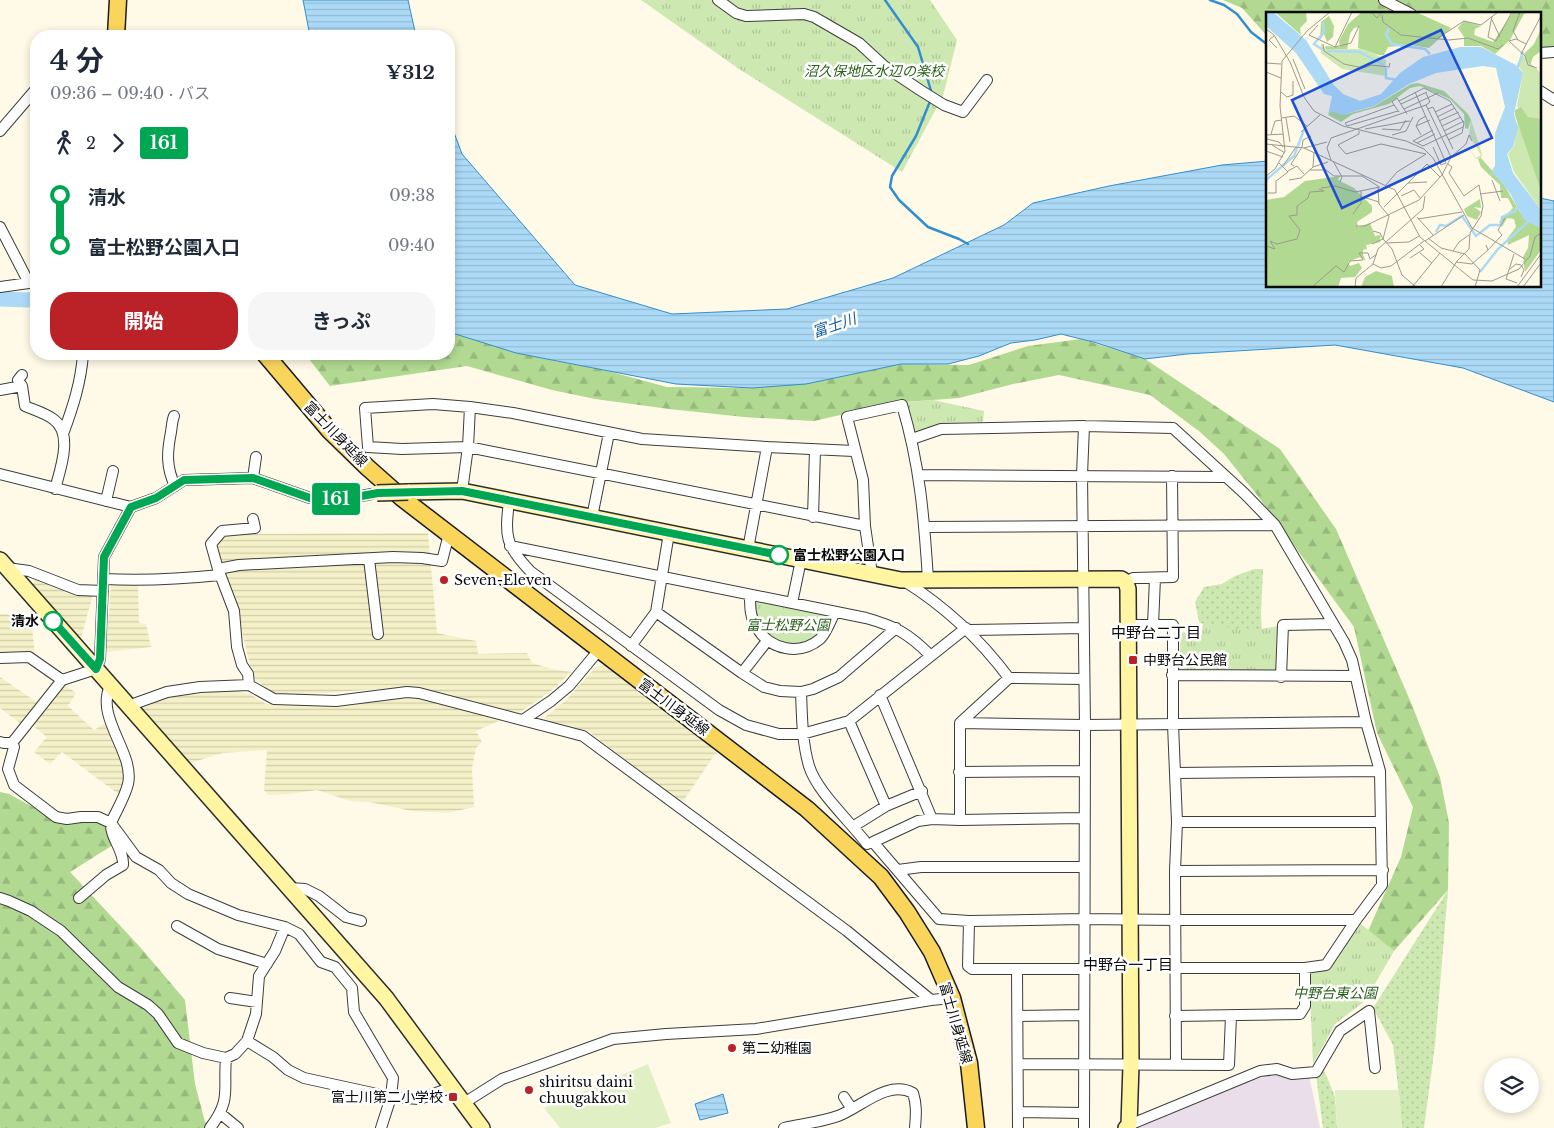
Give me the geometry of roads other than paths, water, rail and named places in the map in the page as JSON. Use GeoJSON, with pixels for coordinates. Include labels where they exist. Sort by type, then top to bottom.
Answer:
{"type":"FeatureCollection","features":[{"type":"Feature","properties":{"kind":"main road"},"geometry":{"type":"LineString","coordinates":[[116,30],[118,0]]}},
{"type":"Feature","properties":{"kind":"main road","name":"富士川身延線"},"geometry":{"type":"LineString","coordinates":[[270,360],[342,443],[402,498],[807,809],[881,877],[907,912],[932,952],[952,998],[969,1063],[976,1128]]}},
{"type":"Feature","properties":{"kind":"street"},"geometry":{"type":"LineString","coordinates":[[718,0],[736,13],[746,16],[804,14],[814,18],[859,43],[884,66],[920,90],[944,105],[963,112],[987,80]]}},
{"type":"Feature","properties":{"kind":"street"},"geometry":{"type":"LineString","coordinates":[[1384,0],[1407,12]]}},
{"type":"Feature","properties":{"kind":"street"},"geometry":{"type":"LineString","coordinates":[[1542,92],[1554,100]]}},
{"type":"Feature","properties":{"kind":"street"},"geometry":{"type":"LineString","coordinates":[[0,131],[30,96]]}},
{"type":"Feature","properties":{"kind":"street"},"geometry":{"type":"LineString","coordinates":[[0,227],[30,277]]}},
{"type":"Feature","properties":{"kind":"street"},"geometry":{"type":"LineString","coordinates":[[0,286],[30,282]]}},
{"type":"Feature","properties":{"kind":"street"},"geometry":{"type":"LineString","coordinates":[[55,489],[64,454],[63,434],[78,391],[83,360]]}},
{"type":"Feature","properties":{"kind":"street"},"geometry":{"type":"LineString","coordinates":[[22,375],[18,380],[22,386],[25,406],[55,420],[63,434]]}},
{"type":"Feature","properties":{"kind":"street"},"geometry":{"type":"LineString","coordinates":[[0,390],[22,386]]}},
{"type":"Feature","properties":{"kind":"street"},"geometry":{"type":"LineString","coordinates":[[854,451],[767,448],[642,439],[470,407],[433,404],[365,408],[368,447],[402,449],[468,447],[865,526]]}},
{"type":"Feature","properties":{"kind":"street"},"geometry":{"type":"LineString","coordinates":[[872,574],[865,526],[863,480],[854,451],[847,417],[902,405],[919,475],[928,579]]}},
{"type":"Feature","properties":{"kind":"street"},"geometry":{"type":"LineString","coordinates":[[462,491],[468,447],[470,407]]}},
{"type":"Feature","properties":{"kind":"street"},"geometry":{"type":"LineString","coordinates":[[174,416],[167,459],[169,474],[175,486]]}},
{"type":"Feature","properties":{"kind":"street"},"geometry":{"type":"LineString","coordinates":[[912,440],[941,429],[1084,426],[1173,428],[1245,494],[1275,525],[1344,642],[1352,660],[1366,722],[1380,771],[1382,885],[1326,966],[1305,968],[1175,968]]}},
{"type":"Feature","properties":{"kind":"street"},"geometry":{"type":"LineString","coordinates":[[1084,426],[1082,475],[1085,725],[1083,867],[1084,1128]]}},
{"type":"Feature","properties":{"kind":"street"},"geometry":{"type":"LineString","coordinates":[[592,517],[609,432]]}},
{"type":"Feature","properties":{"kind":"street"},"geometry":{"type":"LineString","coordinates":[[748,549],[767,448]]}},
{"type":"Feature","properties":{"kind":"street"},"geometry":{"type":"LineString","coordinates":[[813,517],[815,450]]}},
{"type":"Feature","properties":{"kind":"street"},"geometry":{"type":"LineString","coordinates":[[253,478],[256,457]]}},
{"type":"Feature","properties":{"kind":"street"},"geometry":{"type":"LineString","coordinates":[[106,501],[114,471]]}},
{"type":"Feature","properties":{"kind":"street"},"geometry":{"type":"LineString","coordinates":[[0,474],[131,507],[156,498],[184,480],[253,478],[310,498],[345,499],[378,493],[462,491],[901,580],[1121,579],[1126,582],[1128,589],[1131,1065],[1128,1127],[1260,1071],[1277,1069],[1292,1074],[1316,1072],[1340,1031],[1369,1011],[1375,1068]]}},
{"type":"Feature","properties":{"kind":"street"},"geometry":{"type":"LineString","coordinates":[[919,475],[1225,477]]}},
{"type":"Feature","properties":{"kind":"street"},"geometry":{"type":"LineString","coordinates":[[1126,582],[1133,578],[1173,577],[1172,476]]}},
{"type":"Feature","properties":{"kind":"street"},"geometry":{"type":"LineString","coordinates":[[509,501],[506,528],[510,546],[515,556],[530,571],[719,710],[746,725],[779,734],[802,734],[849,721],[930,655],[967,629],[1083,628]]}},
{"type":"Feature","properties":{"kind":"street"},"geometry":{"type":"LineString","coordinates":[[96,669],[100,659],[104,557],[131,507]]}},
{"type":"Feature","properties":{"kind":"street"},"geometry":{"type":"LineString","coordinates":[[249,685],[248,674],[242,665],[238,647],[234,611],[219,572],[211,544],[222,530],[255,528],[253,519]]}},
{"type":"Feature","properties":{"kind":"street"},"geometry":{"type":"LineString","coordinates":[[924,527],[1275,525]]}},
{"type":"Feature","properties":{"kind":"street"},"geometry":{"type":"LineString","coordinates":[[631,646],[656,612],[669,533]]}},
{"type":"Feature","properties":{"kind":"street"},"geometry":{"type":"LineString","coordinates":[[104,580],[183,579],[239,566],[369,559],[422,558],[442,561],[449,534]]}},
{"type":"Feature","properties":{"kind":"street"},"geometry":{"type":"LineString","coordinates":[[510,546],[866,618],[896,628],[916,641],[930,655]]}},
{"type":"Feature","properties":{"kind":"street"},"geometry":{"type":"LineString","coordinates":[[369,559],[378,634]]}},
{"type":"Feature","properties":{"kind":"street"},"geometry":{"type":"LineString","coordinates":[[792,603],[801,560]]}},
{"type":"Feature","properties":{"kind":"street"},"geometry":{"type":"LineString","coordinates":[[3,564],[29,571],[78,590],[103,591]]}},
{"type":"Feature","properties":{"kind":"street"},"geometry":{"type":"LineString","coordinates":[[3,564],[386,998],[482,1128]]}},
{"type":"Feature","properties":{"kind":"street"},"geometry":{"type":"LineString","coordinates":[[1153,625],[1155,578]]}},
{"type":"Feature","properties":{"kind":"street"},"geometry":{"type":"LineString","coordinates":[[901,580],[925,594],[967,629],[992,654],[1009,678]]}},
{"type":"Feature","properties":{"kind":"street"},"geometry":{"type":"LineString","coordinates":[[750,595],[750,613],[756,627],[768,641],[795,650],[803,648],[820,638],[826,632],[835,612]]}},
{"type":"Feature","properties":{"kind":"street"},"geometry":{"type":"LineString","coordinates":[[656,612],[742,674],[764,687],[780,691],[801,692],[813,689],[839,676],[896,628]]}},
{"type":"Feature","properties":{"kind":"street"},"geometry":{"type":"LineString","coordinates":[[1281,677],[1283,625],[1333,624]]}},
{"type":"Feature","properties":{"kind":"street"},"geometry":{"type":"LineString","coordinates":[[1128,625],[1173,625],[1172,676],[1177,822],[1175,871],[1176,1065]]}},
{"type":"Feature","properties":{"kind":"street"},"geometry":{"type":"LineString","coordinates":[[742,674],[768,641]]}},
{"type":"Feature","properties":{"kind":"street"},"geometry":{"type":"LineString","coordinates":[[523,720],[569,686],[599,650]]}},
{"type":"Feature","properties":{"kind":"street"},"geometry":{"type":"LineString","coordinates":[[0,658],[29,657],[62,680]]}},
{"type":"Feature","properties":{"kind":"street"},"geometry":{"type":"LineString","coordinates":[[0,742],[4,744],[12,742],[62,680],[96,669]]}},
{"type":"Feature","properties":{"kind":"street"},"geometry":{"type":"LineString","coordinates":[[1172,676],[1355,676]]}},
{"type":"Feature","properties":{"kind":"street"},"geometry":{"type":"LineString","coordinates":[[960,820],[960,723],[1009,678],[1083,679]]}},
{"type":"Feature","properties":{"kind":"street"},"geometry":{"type":"LineString","coordinates":[[128,706],[167,692],[249,685],[274,699],[336,701],[413,692],[583,736],[839,925],[931,1000]]}},
{"type":"Feature","properties":{"kind":"street"},"geometry":{"type":"LineString","coordinates":[[79,898],[106,875],[123,865],[123,858],[111,830],[111,824],[128,783],[128,767],[107,709],[107,693],[110,686]]}},
{"type":"Feature","properties":{"kind":"street"},"geometry":{"type":"LineString","coordinates":[[801,692],[802,734],[809,768],[824,793],[854,826],[867,844]]}},
{"type":"Feature","properties":{"kind":"street"},"geometry":{"type":"LineString","coordinates":[[880,695],[922,791],[932,819]]}},
{"type":"Feature","properties":{"kind":"street"},"geometry":{"type":"LineString","coordinates":[[849,721],[886,806]]}},
{"type":"Feature","properties":{"kind":"street"},"geometry":{"type":"LineString","coordinates":[[960,723],[1085,725],[1366,722]]}},
{"type":"Feature","properties":{"kind":"street"},"geometry":{"type":"LineString","coordinates":[[12,742],[14,747],[8,769],[14,785],[56,817],[67,819],[98,817],[111,824],[136,857],[159,870],[171,883],[188,894],[238,914],[285,926],[299,934],[321,962],[335,967],[352,988],[354,1012],[393,1078],[391,1098],[381,1128]]}},
{"type":"Feature","properties":{"kind":"street"},"geometry":{"type":"LineString","coordinates":[[959,772],[1084,771]]}},
{"type":"Feature","properties":{"kind":"street"},"geometry":{"type":"LineString","coordinates":[[1176,772],[1380,771]]}},
{"type":"Feature","properties":{"kind":"street"},"geometry":{"type":"LineString","coordinates":[[854,826],[886,806],[922,791]]}},
{"type":"Feature","properties":{"kind":"street"},"geometry":{"type":"LineString","coordinates":[[1084,818],[932,819],[918,821],[873,842],[939,919],[969,921],[1084,919],[1356,920]]}},
{"type":"Feature","properties":{"kind":"street"},"geometry":{"type":"LineString","coordinates":[[1177,822],[1381,822]]}},
{"type":"Feature","properties":{"kind":"street"},"geometry":{"type":"LineString","coordinates":[[898,870],[921,867],[1083,867]]}},
{"type":"Feature","properties":{"kind":"street"},"geometry":{"type":"LineString","coordinates":[[1175,871],[1383,870]]}},
{"type":"Feature","properties":{"kind":"street"},"geometry":{"type":"LineString","coordinates":[[288,888],[306,884],[346,917],[361,921]]}},
{"type":"Feature","properties":{"kind":"street"},"geometry":{"type":"LineString","coordinates":[[0,898],[9,900],[31,911],[61,931],[118,987],[148,1005],[158,1014],[178,1042],[203,1053],[226,1058],[235,1054],[247,1041],[256,1014],[259,976],[275,951],[285,926]]}},
{"type":"Feature","properties":{"kind":"street"},"geometry":{"type":"LineString","coordinates":[[969,921],[968,966],[972,969],[1083,969]]}},
{"type":"Feature","properties":{"kind":"street"},"geometry":{"type":"LineString","coordinates":[[177,926],[218,949],[267,964]]}},
{"type":"Feature","properties":{"kind":"street"},"geometry":{"type":"LineString","coordinates":[[1175,1016],[1300,1014],[1305,1006],[1305,968]]}},
{"type":"Feature","properties":{"kind":"street"},"geometry":{"type":"LineString","coordinates":[[1017,970],[1018,1128]]}},
{"type":"Feature","properties":{"kind":"street"},"geometry":{"type":"LineString","coordinates":[[230,998],[257,1002]]}},
{"type":"Feature","properties":{"kind":"street"},"geometry":{"type":"LineString","coordinates":[[464,1103],[502,1079],[613,1039],[666,1034],[756,1030],[952,998]]}},
{"type":"Feature","properties":{"kind":"street"},"geometry":{"type":"LineString","coordinates":[[1018,1016],[1083,1016]]}},
{"type":"Feature","properties":{"kind":"street"},"geometry":{"type":"LineString","coordinates":[[1018,1064],[1229,1065],[1230,1016]]}},
{"type":"Feature","properties":{"kind":"street"},"geometry":{"type":"LineString","coordinates":[[247,1041],[274,1056],[288,1070],[304,1078],[391,1098],[419,1099],[434,1096],[453,1087]]}},
{"type":"Feature","properties":{"kind":"street"},"geometry":{"type":"LineString","coordinates":[[210,1128],[221,1114],[226,1094],[226,1058]]}},
{"type":"Feature","properties":{"kind":"street"},"geometry":{"type":"LineString","coordinates":[[784,1128],[838,1116],[886,1091],[906,1089],[913,1093],[917,1106],[915,1128]]}},
{"type":"Feature","properties":{"kind":"street"},"geometry":{"type":"LineString","coordinates":[[844,1097],[852,1109]]}},
{"type":"Feature","properties":{"kind":"street"},"geometry":{"type":"LineString","coordinates":[[1018,1112],[1084,1113]]}},
{"type":"Feature","properties":{"kind":"street"},"geometry":{"type":"LineString","coordinates":[[221,1114],[238,1128]]}},
{"type":"Feature","properties":{"kind":"water"},"geometry":{"type":"Polygon","coordinates":[[[303,0],[408,0],[415,30],[309,30],[303,0]]]}},
{"type":"Feature","properties":{"kind":"water","name":"富士川"},"geometry":{"type":"Polygon","coordinates":[[[455,135],[462,154],[575,285],[672,314],[787,309],[893,278],[1004,225],[1033,203],[1109,186],[1222,165],[1266,161],[1266,288],[1542,288],[1542,198],[1554,201],[1554,402],[1463,368],[1335,345],[1187,354],[1145,359],[1097,343],[1061,334],[1011,343],[979,356],[948,364],[901,364],[806,384],[752,388],[676,384],[516,353],[455,334],[455,135]]]}},
{"type":"Feature","properties":{"kind":"water"},"geometry":{"type":"Polygon","coordinates":[[[723,1094],[728,1113],[700,1120],[695,1104],[723,1094]]]}},
{"type":"Feature","properties":{"kind":"waterway"},"geometry":{"type":"LineString","coordinates":[[885,0],[918,47],[932,94]]}},
{"type":"Feature","properties":{"kind":"waterway"},"geometry":{"type":"LineString","coordinates":[[1210,0],[1224,5],[1237,14],[1251,32],[1266,43]]}},
{"type":"Feature","properties":{"kind":"waterway"},"geometry":{"type":"LineString","coordinates":[[931,99],[916,136],[892,176],[890,187],[899,200],[928,227],[968,244]]}},
{"type":"Feature","properties":{"kind":"waterway"},"geometry":{"type":"LineString","coordinates":[[0,299],[30,300]]}},
{"type":"Feature","properties":{"kind":"place","name":"富士松野公園入口"},"geometry":{"type":"Point","coordinates":[779,555]}},
{"type":"Feature","properties":{"kind":"place","name":"Seven-Eleven"},"geometry":{"type":"Point","coordinates":[444,580]}},
{"type":"Feature","properties":{"kind":"place","name":"清水"},"geometry":{"type":"Point","coordinates":[53,621]}},
{"type":"Feature","properties":{"kind":"place","name":"中野台公民館"},"geometry":{"type":"Point","coordinates":[1133,660]}},
{"type":"Feature","properties":{"kind":"place","name":"第二幼稚園"},"geometry":{"type":"Point","coordinates":[732,1048]}},
{"type":"Feature","properties":{"kind":"place","name":"shiritsu daini chuugakkou"},"geometry":{"type":"Point","coordinates":[529,1090]}},
{"type":"Feature","properties":{"kind":"place","name":"富士川第二小学校"},"geometry":{"type":"Point","coordinates":[453,1097]}},
{"type":"Feature","properties":{"kind":"district","name":"中野台二丁目"},"geometry":{"type":"Point","coordinates":[1156,632]}},
{"type":"Feature","properties":{"kind":"district","name":"中野台一丁目"},"geometry":{"type":"Point","coordinates":[1128,964]}},
{"type":"Feature","properties":{"kind":"park label","name":"沼久保地区水辺の楽校"},"geometry":{"type":"Point","coordinates":[874,71]}},
{"type":"Feature","properties":{"kind":"park label","name":"富士松野公園"},"geometry":{"type":"Point","coordinates":[788,625]}},
{"type":"Feature","properties":{"kind":"park label","name":"中野台東公園"},"geometry":{"type":"Point","coordinates":[1335,993]}}]}
